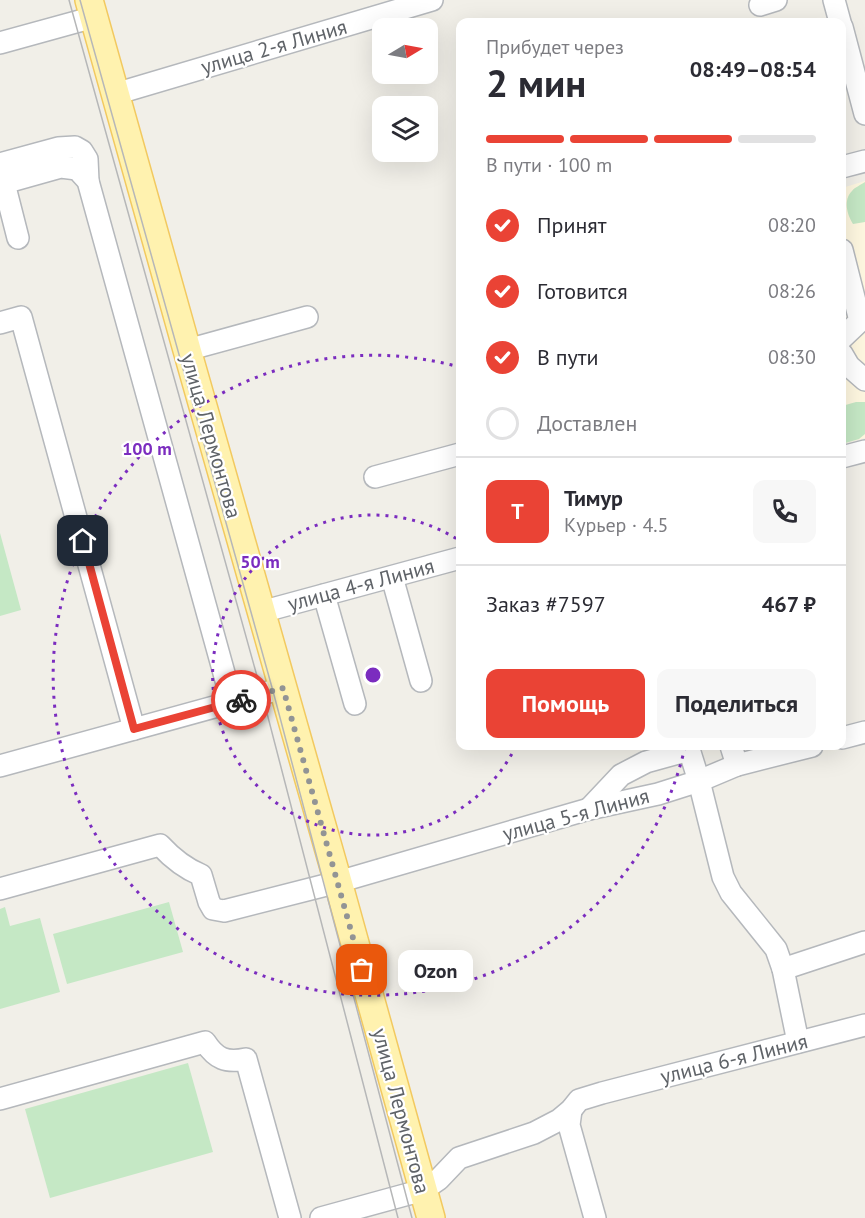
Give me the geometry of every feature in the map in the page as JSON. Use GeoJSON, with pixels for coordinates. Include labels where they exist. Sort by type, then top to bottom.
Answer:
{"type":"FeatureCollection","features":[{"type":"Feature","properties":{"kind":"main road","name":"улица Лермонтова"},"geometry":{"type":"LineString","coordinates":[[92,9],[431,1218]]}},
{"type":"Feature","properties":{"kind":"street","name":"улица 2-я Линия"},"geometry":{"type":"LineString","coordinates":[[115,94],[432,0]]}},
{"type":"Feature","properties":{"kind":"street"},"geometry":{"type":"LineString","coordinates":[[834,0],[839,18]]}},
{"type":"Feature","properties":{"kind":"street"},"geometry":{"type":"LineString","coordinates":[[0,43],[92,9]]}},
{"type":"Feature","properties":{"kind":"street"},"geometry":{"type":"LineString","coordinates":[[846,44],[865,114]]}},
{"type":"Feature","properties":{"kind":"street"},"geometry":{"type":"LineString","coordinates":[[0,164],[66,147],[75,147],[82,151],[87,159],[88,181],[232,702]]}},
{"type":"Feature","properties":{"kind":"street"},"geometry":{"type":"LineString","coordinates":[[846,166],[865,161]]}},
{"type":"Feature","properties":{"kind":"street"},"geometry":{"type":"LineString","coordinates":[[18,238],[4,183],[61,168],[77,169],[88,181]]}},
{"type":"Feature","properties":{"kind":"street"},"geometry":{"type":"LineString","coordinates":[[846,266],[860,321],[846,334]]}},
{"type":"Feature","properties":{"kind":"street"},"geometry":{"type":"LineString","coordinates":[[0,323],[21,317],[134,729]]}},
{"type":"Feature","properties":{"kind":"street"},"geometry":{"type":"LineString","coordinates":[[187,350],[307,317]]}},
{"type":"Feature","properties":{"kind":"street"},"geometry":{"type":"LineString","coordinates":[[846,361],[865,380]]}},
{"type":"Feature","properties":{"kind":"street"},"geometry":{"type":"LineString","coordinates":[[846,456],[865,451]]}},
{"type":"Feature","properties":{"kind":"street"},"geometry":{"type":"LineString","coordinates":[[375,477],[456,455]]}},
{"type":"Feature","properties":{"kind":"street","name":"улица 4-я Линия"},"geometry":{"type":"LineString","coordinates":[[261,612],[392,577],[456,565]]}},
{"type":"Feature","properties":{"kind":"street"},"geometry":{"type":"LineString","coordinates":[[392,577],[421,681]]}},
{"type":"Feature","properties":{"kind":"street"},"geometry":{"type":"LineString","coordinates":[[324,595],[355,704]]}},
{"type":"Feature","properties":{"kind":"street"},"geometry":{"type":"LineString","coordinates":[[0,766],[283,688]]}},
{"type":"Feature","properties":{"kind":"street"},"geometry":{"type":"LineString","coordinates":[[846,737],[865,732]]}},
{"type":"Feature","properties":{"kind":"street"},"geometry":{"type":"LineString","coordinates":[[589,809],[621,775],[646,762],[682,750]]}},
{"type":"Feature","properties":{"kind":"street"},"geometry":{"type":"LineString","coordinates":[[689,750],[723,877],[731,893],[776,949],[783,969],[798,1042]]}},
{"type":"Feature","properties":{"kind":"street","name":"улица 5-я Линия"},"geometry":{"type":"LineString","coordinates":[[0,889],[160,845],[188,870],[201,875],[213,909],[224,911],[338,882],[589,809],[658,794],[699,782],[734,755],[777,750]]}},
{"type":"Feature","properties":{"kind":"street"},"geometry":{"type":"LineString","coordinates":[[783,969],[865,942]]}},
{"type":"Feature","properties":{"kind":"street","name":"улица 6-я Линия"},"geometry":{"type":"LineString","coordinates":[[423,1190],[440,1179],[459,1158],[534,1133],[559,1120],[579,1100],[865,1025]]}},
{"type":"Feature","properties":{"kind":"street"},"geometry":{"type":"LineString","coordinates":[[0,1099],[205,1042],[212,1052],[222,1059],[234,1062],[246,1059],[290,1218]]}},
{"type":"Feature","properties":{"kind":"street"},"geometry":{"type":"LineString","coordinates":[[571,1110],[569,1125],[595,1218]]}},
{"type":"Feature","properties":{"kind":"street"},"geometry":{"type":"LineString","coordinates":[[321,1218],[359,1213],[423,1190]]}},
{"type":"Feature","properties":{"kind":"shaded area"},"geometry":{"type":"Polygon","coordinates":[[[865,181],[865,438],[846,443],[846,187],[865,181]]]}},
{"type":"Feature","properties":{"kind":"green space"},"geometry":{"type":"Polygon","coordinates":[[[865,182],[865,222],[853,224],[848,212],[849,195],[865,182]]]}},
{"type":"Feature","properties":{"kind":"green space"},"geometry":{"type":"Polygon","coordinates":[[[865,402],[865,434],[859,439],[846,443],[846,405],[865,402]]]}},
{"type":"Feature","properties":{"kind":"green space"},"geometry":{"type":"Polygon","coordinates":[[[0,533],[21,610],[0,616],[0,533]]]}},
{"type":"Feature","properties":{"kind":"green space"},"geometry":{"type":"Polygon","coordinates":[[[169,902],[183,952],[67,984],[53,934],[169,902]]]}},
{"type":"Feature","properties":{"kind":"green space"},"geometry":{"type":"Polygon","coordinates":[[[5,907],[10,926],[40,918],[60,992],[0,1009],[0,909],[5,907]]]}},
{"type":"Feature","properties":{"kind":"green space"},"geometry":{"type":"Polygon","coordinates":[[[188,1063],[213,1152],[50,1198],[25,1109],[188,1063]]]}},
{"type":"Feature","properties":{"kind":"tram line"},"geometry":{"type":"LineString","coordinates":[[69,0],[262,694],[398,1218]]}},
{"type":"Feature","properties":{"kind":"tram line"},"geometry":{"type":"LineString","coordinates":[[80,0],[273,691],[412,1218]]}},
{"type":"Feature","properties":{"kind":"way so far"},"geometry":{"type":"LineString","coordinates":[[241,700],[283,688],[362,970]]}},
{"type":"Feature","properties":{"kind":"place","name":"Ozon"},"geometry":{"type":"Point","coordinates":[362,970]}},
{"type":"Feature","properties":{"kind":"route"},"geometry":{"type":"LineString","coordinates":[[83,541],[134,729],[241,700]]}}]}
